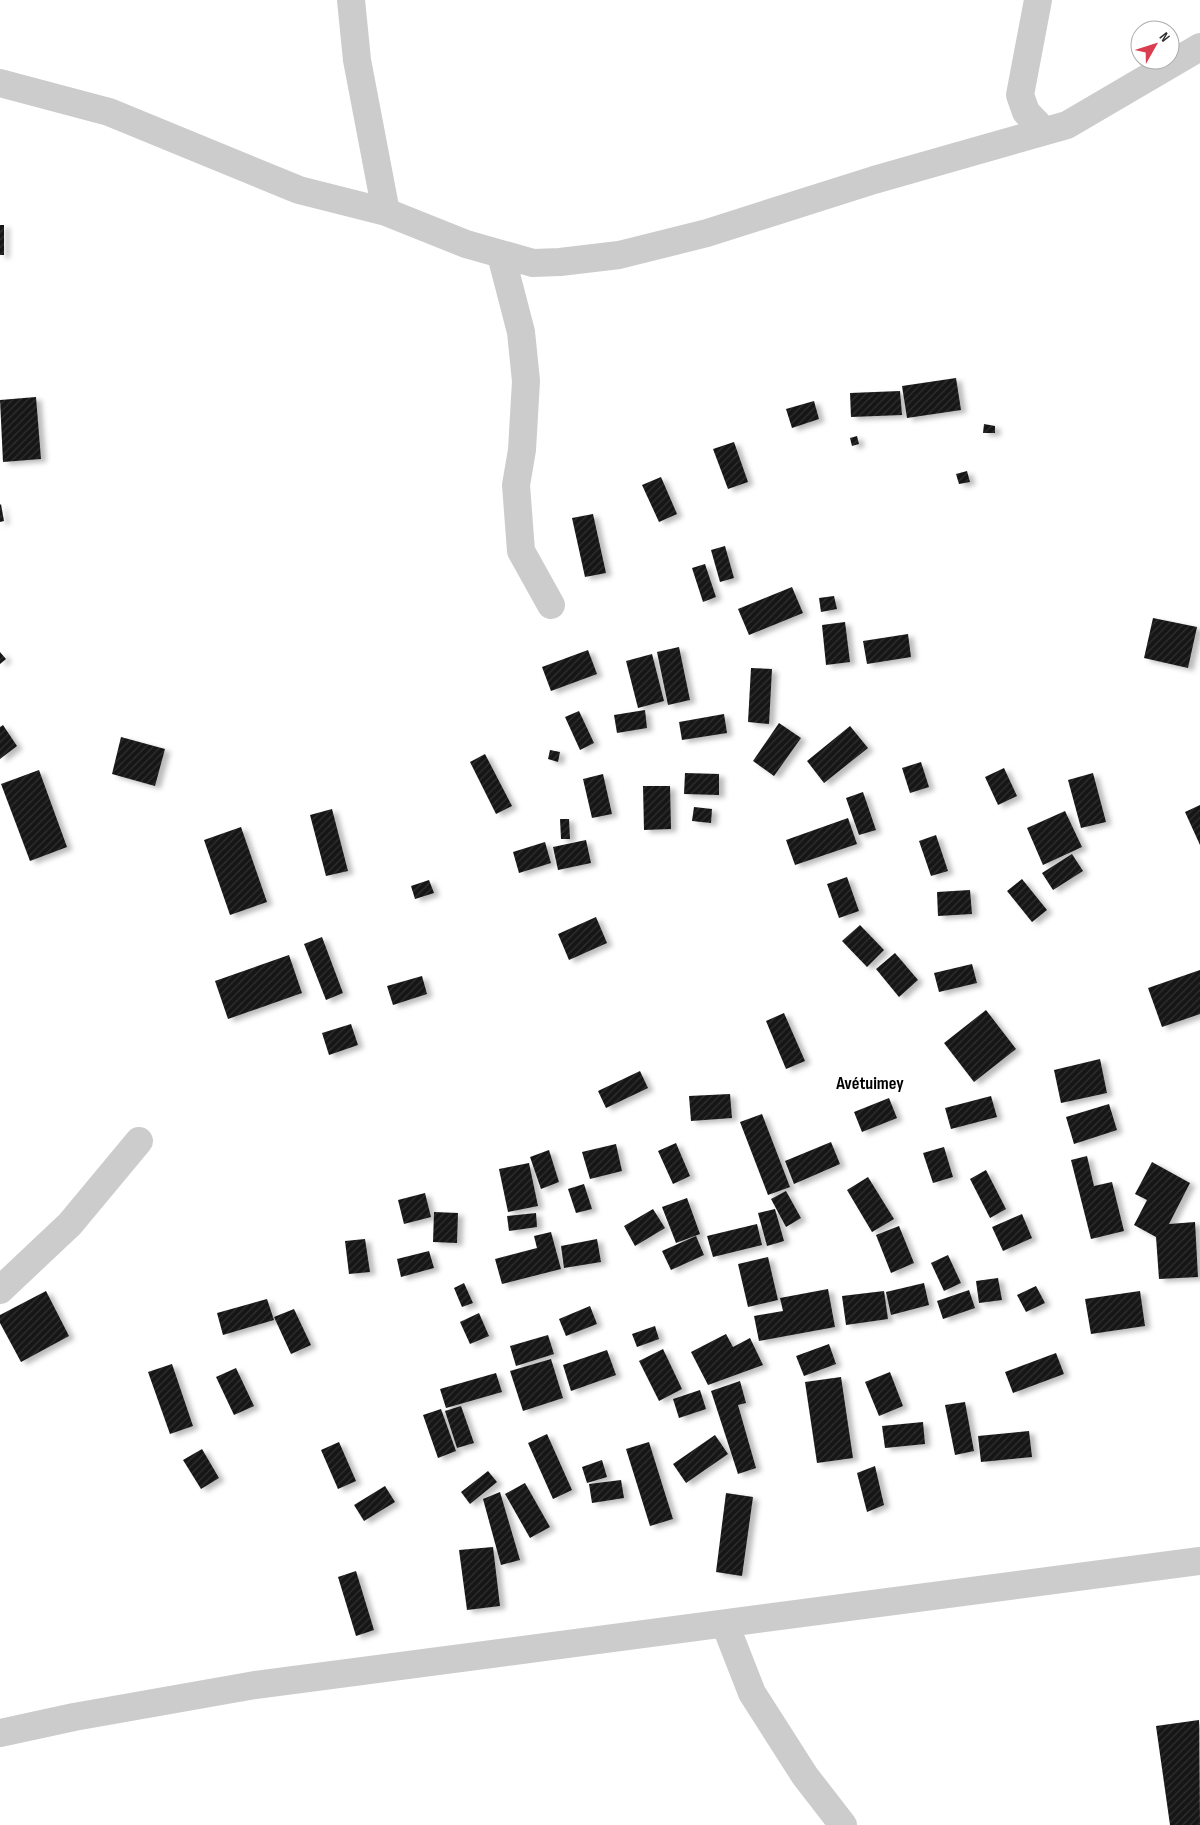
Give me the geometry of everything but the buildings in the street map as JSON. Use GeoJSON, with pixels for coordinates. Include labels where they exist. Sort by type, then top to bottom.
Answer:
{"type":"FeatureCollection","features":[{"type":"Feature","properties":{"kind":"street"},"geometry":{"type":"LineString","coordinates":[[351,0],[357,60],[386,212]]}},
{"type":"Feature","properties":{"kind":"street"},"geometry":{"type":"LineString","coordinates":[[1038,0],[1020,95],[1026,112],[1044,131]]}},
{"type":"Feature","properties":{"kind":"street"},"geometry":{"type":"LineString","coordinates":[[0,83],[109,112],[299,190],[386,212],[466,244],[501,255],[533,262],[560,262],[619,254],[707,233],[874,180],[1067,125],[1200,48]]}},
{"type":"Feature","properties":{"kind":"street"},"geometry":{"type":"LineString","coordinates":[[501,255],[520,332],[526,381],[522,450],[516,485],[520,551],[550,605]]}},
{"type":"Feature","properties":{"kind":"street"},"geometry":{"type":"LineString","coordinates":[[0,1290],[70,1224],[139,1141]]}},
{"type":"Feature","properties":{"kind":"street"},"geometry":{"type":"LineString","coordinates":[[0,1733],[74,1717],[255,1684],[1200,1561]]}},
{"type":"Feature","properties":{"kind":"street"},"geometry":{"type":"LineString","coordinates":[[725,1624],[752,1693],[805,1776],[843,1825]]}},
{"type":"Feature","properties":{"kind":"district","name":"Avétuimey"},"geometry":{"type":"Point","coordinates":[870,1083]}}]}
